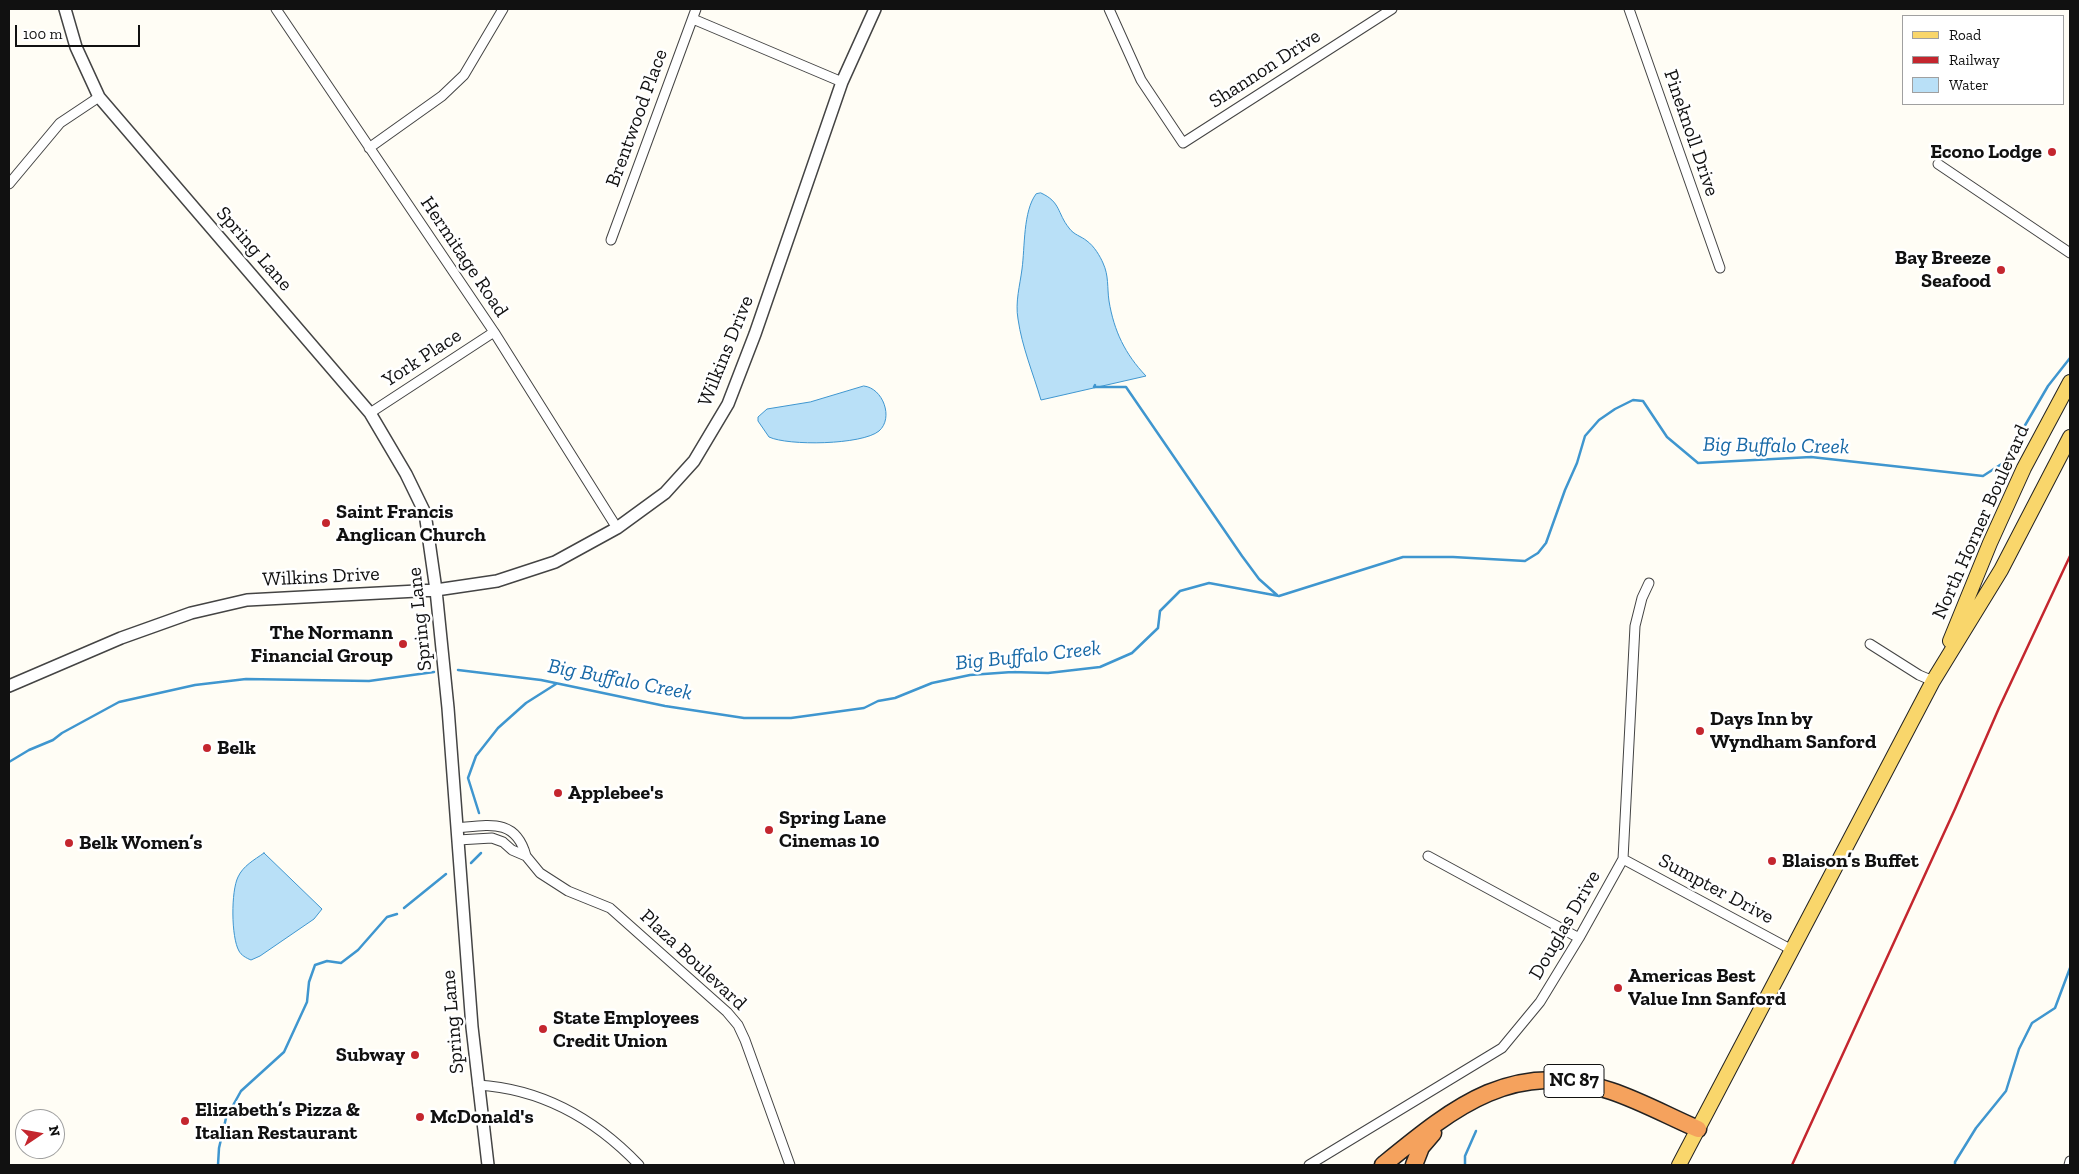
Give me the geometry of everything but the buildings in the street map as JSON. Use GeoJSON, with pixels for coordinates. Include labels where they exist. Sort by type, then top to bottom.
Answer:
{"type":"FeatureCollection","features":[{"type":"Feature","properties":{"kind":"highway","name":"NC 87"},"geometry":{"type":"LineString","coordinates":[[1414,1165],[1428,1138],[1450,1116],[1480,1096],[1504,1086],[1531,1080],[1558,1079],[1612,1091],[1698,1129]]}},
{"type":"Feature","properties":{"kind":"highway"},"geometry":{"type":"LineString","coordinates":[[1383,1165],[1434,1124],[1450,1116]]}},
{"type":"Feature","properties":{"kind":"main road","name":"North Horner Boulevard"},"geometry":{"type":"LineString","coordinates":[[1933,681],[1990,543],[2024,468],[2070,382]]}},
{"type":"Feature","properties":{"kind":"main road","name":"North Horner Boulevard"},"geometry":{"type":"LineString","coordinates":[[1679,1165],[1933,681],[2001,570],[2070,437]]}},
{"type":"Feature","properties":{"kind":"street","name":"Spring Lane"},"geometry":{"type":"LineString","coordinates":[[66,9],[76,47],[98,96],[370,413],[406,474],[425,513],[436,590],[448,708],[472,1027],[488,1165]]}},
{"type":"Feature","properties":{"kind":"street","name":"Hermitage Road"},"geometry":{"type":"LineString","coordinates":[[276,9],[494,332],[617,528]]}},
{"type":"Feature","properties":{"kind":"street"},"geometry":{"type":"LineString","coordinates":[[369,148],[442,96],[464,75],[503,9]]}},
{"type":"Feature","properties":{"kind":"street","name":"Brentwood Place"},"geometry":{"type":"LineString","coordinates":[[611,240],[696,9]]}},
{"type":"Feature","properties":{"kind":"street","name":"Wilkins Drive"},"geometry":{"type":"LineString","coordinates":[[9,686],[129,635],[191,613],[247,600],[436,590],[497,581],[555,562],[617,528],[665,493],[690,466],[728,404],[755,334],[842,82],[875,9]]}},
{"type":"Feature","properties":{"kind":"street","name":"Shannon Drive"},"geometry":{"type":"LineString","coordinates":[[1109,9],[1142,80],[1183,144],[1392,9]]}},
{"type":"Feature","properties":{"kind":"street","name":"Pineknoll Drive"},"geometry":{"type":"LineString","coordinates":[[1629,9],[1720,268]]}},
{"type":"Feature","properties":{"kind":"street"},"geometry":{"type":"LineString","coordinates":[[693,19],[842,82]]}},
{"type":"Feature","properties":{"kind":"street"},"geometry":{"type":"LineString","coordinates":[[9,184],[60,123],[98,96]]}},
{"type":"Feature","properties":{"kind":"street"},"geometry":{"type":"LineString","coordinates":[[1938,164],[2070,254]]}},
{"type":"Feature","properties":{"kind":"street","name":"York Place"},"geometry":{"type":"LineString","coordinates":[[370,413],[494,332]]}},
{"type":"Feature","properties":{"kind":"street","name":"Douglas Drive"},"geometry":{"type":"LineString","coordinates":[[1309,1165],[1502,1048],[1540,1002],[1579,938],[1623,859],[1635,626],[1642,598],[1649,583]]}},
{"type":"Feature","properties":{"kind":"street"},"geometry":{"type":"LineString","coordinates":[[1870,644],[1919,675],[1933,681]]}},
{"type":"Feature","properties":{"kind":"street","name":"Plaza Boulevard"},"geometry":{"type":"LineString","coordinates":[[457,828],[493,825],[506,828],[516,835],[522,843],[526,856],[540,873],[568,891],[610,908],[727,1012],[738,1025],[745,1040],[790,1165]]}},
{"type":"Feature","properties":{"kind":"street","name":"Plaza Boulevard"},"geometry":{"type":"LineString","coordinates":[[458,840],[492,838],[503,842],[512,850],[526,856]]}},
{"type":"Feature","properties":{"kind":"street"},"geometry":{"type":"LineString","coordinates":[[1428,856],[1579,938]]}},
{"type":"Feature","properties":{"kind":"street","name":"Sumpter Drive"},"geometry":{"type":"LineString","coordinates":[[1623,859],[1792,950]]}},
{"type":"Feature","properties":{"kind":"street"},"geometry":{"type":"LineString","coordinates":[[478,1084],[513,1089],[562,1105],[595,1125],[639,1165]]}},
{"type":"Feature","properties":{"kind":"street"},"geometry":{"type":"LineString","coordinates":[[2069,1165],[2070,1160]]}},
{"type":"Feature","properties":{"kind":"water"},"geometry":{"type":"Polygon","coordinates":[[[1041,193],[1052,200],[1065,223],[1075,234],[1090,243],[1100,257],[1106,272],[1109,301],[1117,332],[1126,351],[1146,376],[1041,400],[1022,340],[1017,306],[1027,219],[1032,201],[1036,194],[1041,193]]]}},
{"type":"Feature","properties":{"kind":"water"},"geometry":{"type":"Polygon","coordinates":[[[864,386],[876,392],[884,404],[886,412],[886,419],[879,431],[870,436],[825,443],[792,442],[769,437],[758,421],[758,417],[767,409],[810,402],[864,386]]]}},
{"type":"Feature","properties":{"kind":"water"},"geometry":{"type":"Polygon","coordinates":[[[264,853],[322,909],[314,919],[260,956],[251,960],[241,954],[234,936],[234,892],[238,877],[243,870],[264,853]]]}},
{"type":"Feature","properties":{"kind":"waterway","name":"Big Buffalo Creek"},"geometry":{"type":"LineString","coordinates":[[458,670],[541,680],[665,706],[744,718],[791,718],[864,708],[878,701],[895,698],[932,683],[970,675],[1012,672],[1048,673],[1100,667],[1132,653],[1158,628],[1160,611],[1180,591],[1209,583],[1279,596],[1403,557],[1453,557],[1525,561],[1538,553],[1546,543],[1577,463],[1585,436],[1599,420],[1633,400],[1643,401],[1667,437],[1698,463],[1811,457],[1983,476],[2003,463],[2048,386],[2070,358]]}},
{"type":"Feature","properties":{"kind":"waterway"},"geometry":{"type":"LineString","coordinates":[[1095,385],[1094,387],[1126,387],[1242,556],[1259,579],[1277,595]]}},
{"type":"Feature","properties":{"kind":"waterway","name":"Big Buffalo Creek"},"geometry":{"type":"LineString","coordinates":[[9,762],[29,750],[53,740],[62,733],[119,702],[195,685],[246,679],[369,681],[434,672]]}},
{"type":"Feature","properties":{"kind":"waterway"},"geometry":{"type":"LineString","coordinates":[[479,813],[468,778],[476,756],[498,728],[526,703],[556,684]]}},
{"type":"Feature","properties":{"kind":"waterway"},"geometry":{"type":"LineString","coordinates":[[471,863],[481,853]]}},
{"type":"Feature","properties":{"kind":"waterway"},"geometry":{"type":"LineString","coordinates":[[404,908],[446,874]]}},
{"type":"Feature","properties":{"kind":"waterway"},"geometry":{"type":"LineString","coordinates":[[218,1165],[219,1148],[226,1118],[241,1091],[284,1052],[307,1002],[309,982],[315,965],[327,961],[341,963],[358,950],[387,917],[397,914]]}},
{"type":"Feature","properties":{"kind":"waterway"},"geometry":{"type":"LineString","coordinates":[[1955,1165],[1976,1128],[2006,1091],[2019,1049],[2032,1023],[2055,1008],[2070,968]]}},
{"type":"Feature","properties":{"kind":"waterway"},"geometry":{"type":"LineString","coordinates":[[1465,1165],[1465,1156],[1476,1131]]}},
{"type":"Feature","properties":{"kind":"railway"},"geometry":{"type":"LineString","coordinates":[[1792,1165],[2070,556]]}},
{"type":"Feature","properties":{"kind":"place","name":"Econo Lodge"},"geometry":{"type":"Point","coordinates":[2052,152]}},
{"type":"Feature","properties":{"kind":"place","name":"Bay Breeze Seafood"},"geometry":{"type":"Point","coordinates":[2001,270]}},
{"type":"Feature","properties":{"kind":"place","name":"Saint Francis Anglican Church"},"geometry":{"type":"Point","coordinates":[326,523]}},
{"type":"Feature","properties":{"kind":"place","name":"The Normann Financial Group"},"geometry":{"type":"Point","coordinates":[403,644]}},
{"type":"Feature","properties":{"kind":"place","name":"Days Inn by Wyndham Sanford"},"geometry":{"type":"Point","coordinates":[1700,731]}},
{"type":"Feature","properties":{"kind":"place","name":"Belk"},"geometry":{"type":"Point","coordinates":[207,748]}},
{"type":"Feature","properties":{"kind":"place","name":"Applebee's"},"geometry":{"type":"Point","coordinates":[558,793]}},
{"type":"Feature","properties":{"kind":"place","name":"Spring Lane Cinemas 10"},"geometry":{"type":"Point","coordinates":[769,830]}},
{"type":"Feature","properties":{"kind":"place","name":"Belk Women’s"},"geometry":{"type":"Point","coordinates":[69,843]}},
{"type":"Feature","properties":{"kind":"place","name":"Blaison’s Buffet"},"geometry":{"type":"Point","coordinates":[1772,861]}},
{"type":"Feature","properties":{"kind":"place","name":"Americas Best Value Inn Sanford"},"geometry":{"type":"Point","coordinates":[1618,988]}},
{"type":"Feature","properties":{"kind":"place","name":"State Employees Credit Union"},"geometry":{"type":"Point","coordinates":[543,1029]}},
{"type":"Feature","properties":{"kind":"place","name":"Subway"},"geometry":{"type":"Point","coordinates":[415,1055]}},
{"type":"Feature","properties":{"kind":"place","name":"McDonald's"},"geometry":{"type":"Point","coordinates":[420,1117]}},
{"type":"Feature","properties":{"kind":"place","name":"Elizabeth’s Pizza & Italian Restaurant"},"geometry":{"type":"Point","coordinates":[185,1121]}}]}
